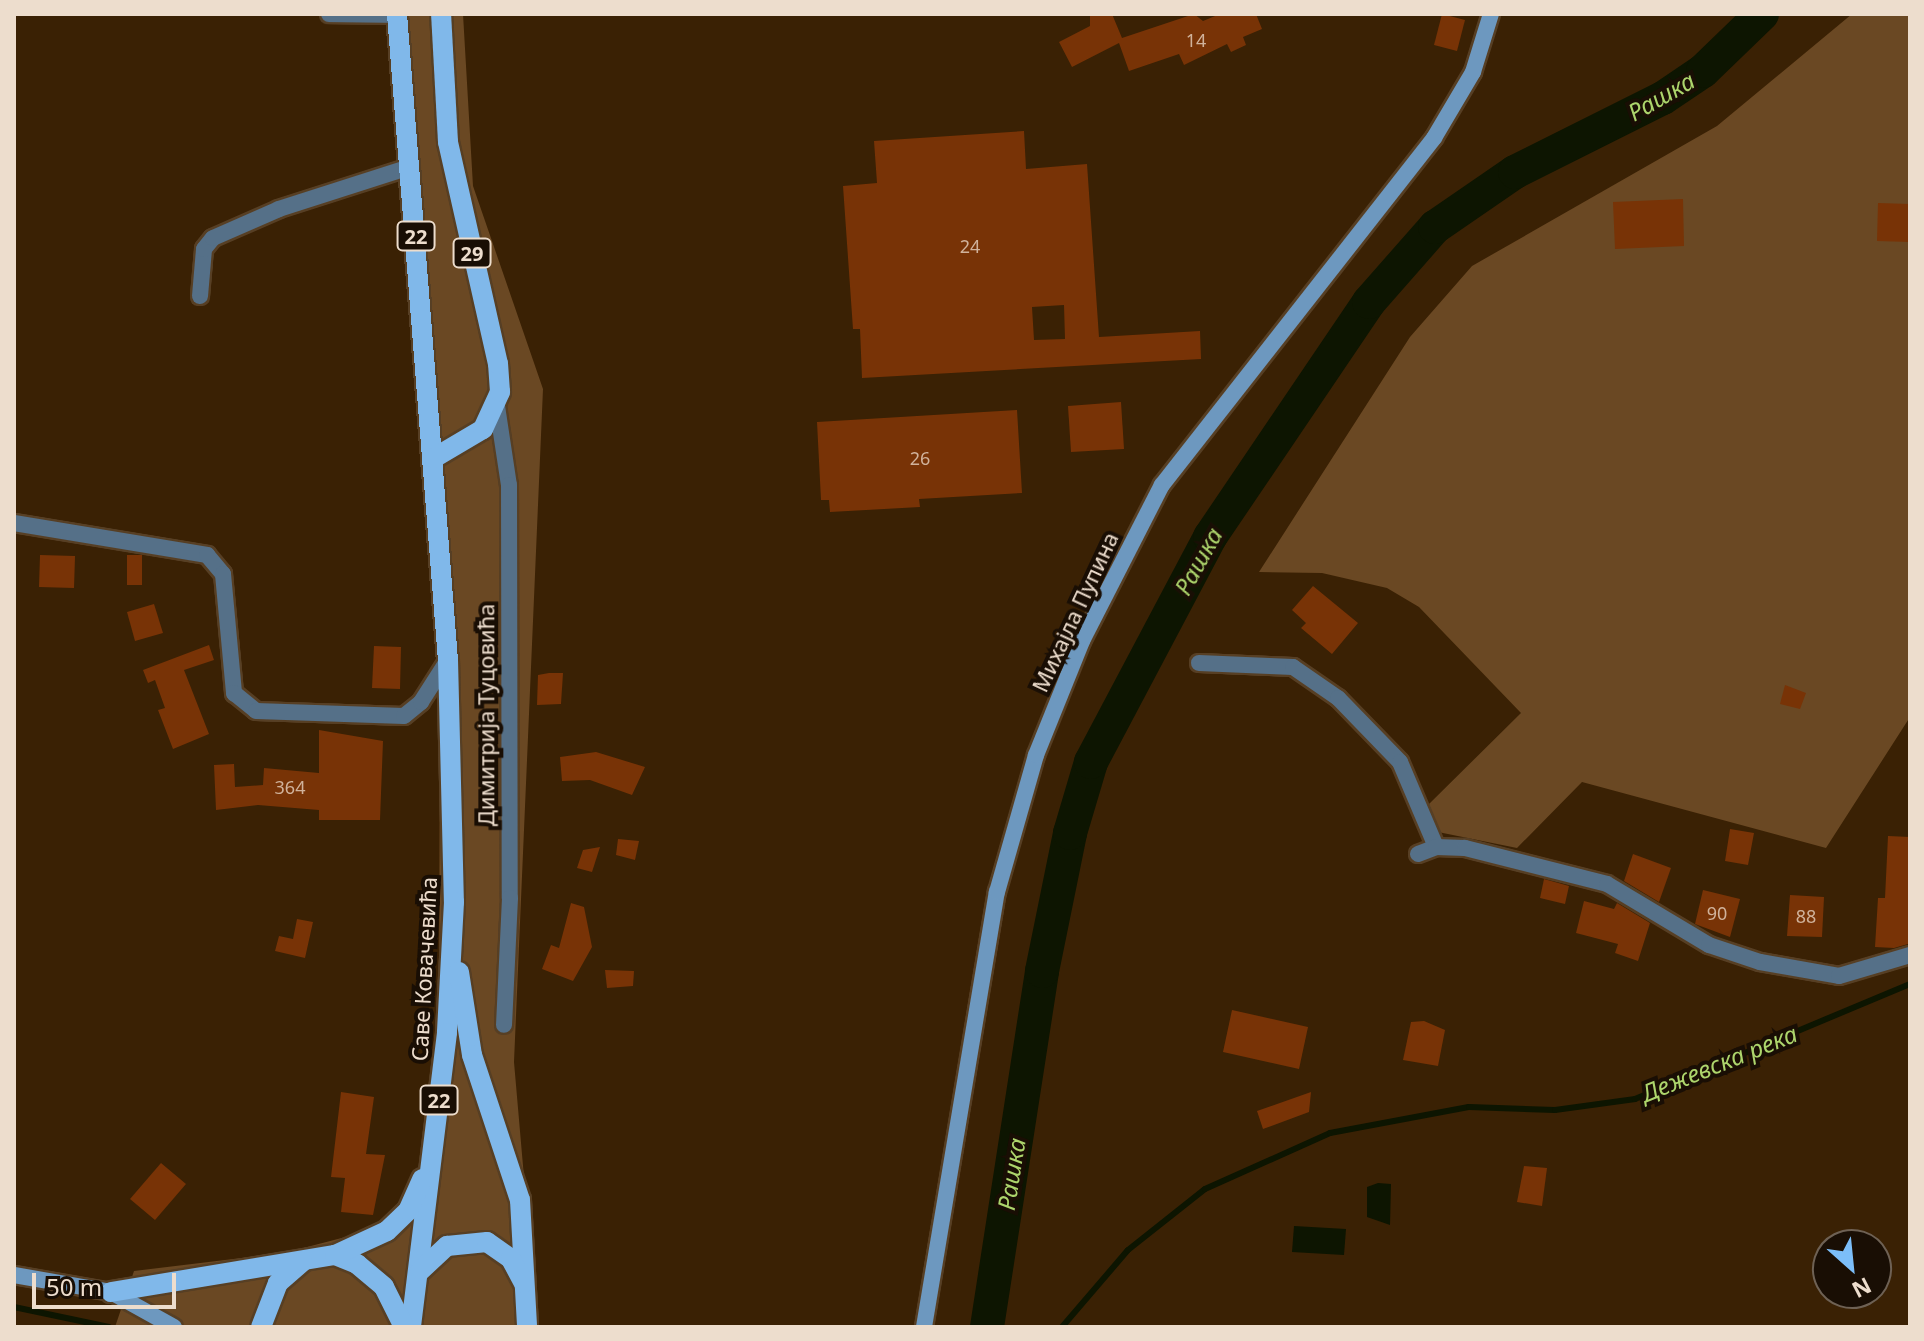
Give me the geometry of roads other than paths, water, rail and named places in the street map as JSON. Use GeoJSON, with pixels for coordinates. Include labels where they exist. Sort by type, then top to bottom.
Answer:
{"type":"FeatureCollection","features":[{"type":"Feature","properties":{"kind":"main road","name":"Димитрија Туцовића"},"geometry":{"type":"LineString","coordinates":[[441,14],[448,142],[498,364],[497,406]]}},
{"type":"Feature","properties":{"kind":"main road","name":"Саве Ковачевића"},"geometry":{"type":"LineString","coordinates":[[397,15],[448,660],[453,929],[435,1137],[411,1327]]}},
{"type":"Feature","properties":{"kind":"main road"},"geometry":{"type":"LineString","coordinates":[[434,458],[473,438],[497,406]]}},
{"type":"Feature","properties":{"kind":"main road"},"geometry":{"type":"LineString","coordinates":[[453,929],[472,1055],[520,1200],[528,1291],[527,1327]]}},
{"type":"Feature","properties":{"kind":"main road"},"geometry":{"type":"LineString","coordinates":[[111,1292],[302,1262],[335,1255],[374,1239],[408,1211],[435,1137]]}},
{"type":"Feature","properties":{"kind":"main road"},"geometry":{"type":"LineString","coordinates":[[420,1271],[447,1246],[487,1242],[511,1259],[528,1291]]}},
{"type":"Feature","properties":{"kind":"main road"},"geometry":{"type":"LineString","coordinates":[[335,1255],[357,1264],[384,1287],[404,1327]]}},
{"type":"Feature","properties":{"kind":"main road"},"geometry":{"type":"LineString","coordinates":[[261,1327],[278,1283],[302,1262]]}},
{"type":"Feature","properties":{"kind":"street","name":"Саве Ковачевића"},"geometry":{"type":"LineString","coordinates":[[329,14],[397,15]]}},
{"type":"Feature","properties":{"kind":"street","name":"Михајла Пупина"},"geometry":{"type":"LineString","coordinates":[[924,1327],[997,892],[1036,755],[1082,641],[1162,485],[1434,138],[1473,72],[1491,14]]}},
{"type":"Feature","properties":{"kind":"street"},"geometry":{"type":"LineString","coordinates":[[200,296],[204,249],[213,238],[279,209],[410,167]]}},
{"type":"Feature","properties":{"kind":"street","name":"Димитрија Туцовића"},"geometry":{"type":"LineString","coordinates":[[497,406],[509,485],[510,898],[504,1025]]}},
{"type":"Feature","properties":{"kind":"street"},"geometry":{"type":"LineString","coordinates":[[14,523],[207,555],[223,574],[234,693],[256,711],[404,716],[421,702],[448,660]]}},
{"type":"Feature","properties":{"kind":"street"},"geometry":{"type":"LineString","coordinates":[[1199,663],[1293,667],[1338,698],[1400,762],[1436,847]]}},
{"type":"Feature","properties":{"kind":"street"},"geometry":{"type":"LineString","coordinates":[[1418,854],[1436,847],[1465,848],[1607,884],[1709,945],[1760,962],[1839,976],[1910,955]]}},
{"type":"Feature","properties":{"kind":"street"},"geometry":{"type":"LineString","coordinates":[[14,1275],[111,1292],[174,1327]]}},
{"type":"Feature","properties":{"kind":"waterway","name":"Рашка"},"geometry":{"type":"LineString","coordinates":[[987,1327],[1042,971],[1070,833],[1091,762],[1210,537],[1369,302],[1435,227],[1515,172],[1663,98],[1703,71],[1762,14]]}},
{"type":"Feature","properties":{"kind":"waterway","name":"Дежевска река"},"geometry":{"type":"LineString","coordinates":[[1062,1327],[1128,1250],[1205,1189],[1330,1133],[1469,1107],[1555,1110],[1635,1099],[1910,984]]}},
{"type":"Feature","properties":{"kind":"waterway"},"geometry":{"type":"LineString","coordinates":[[14,1307],[109,1327]]}}]}
